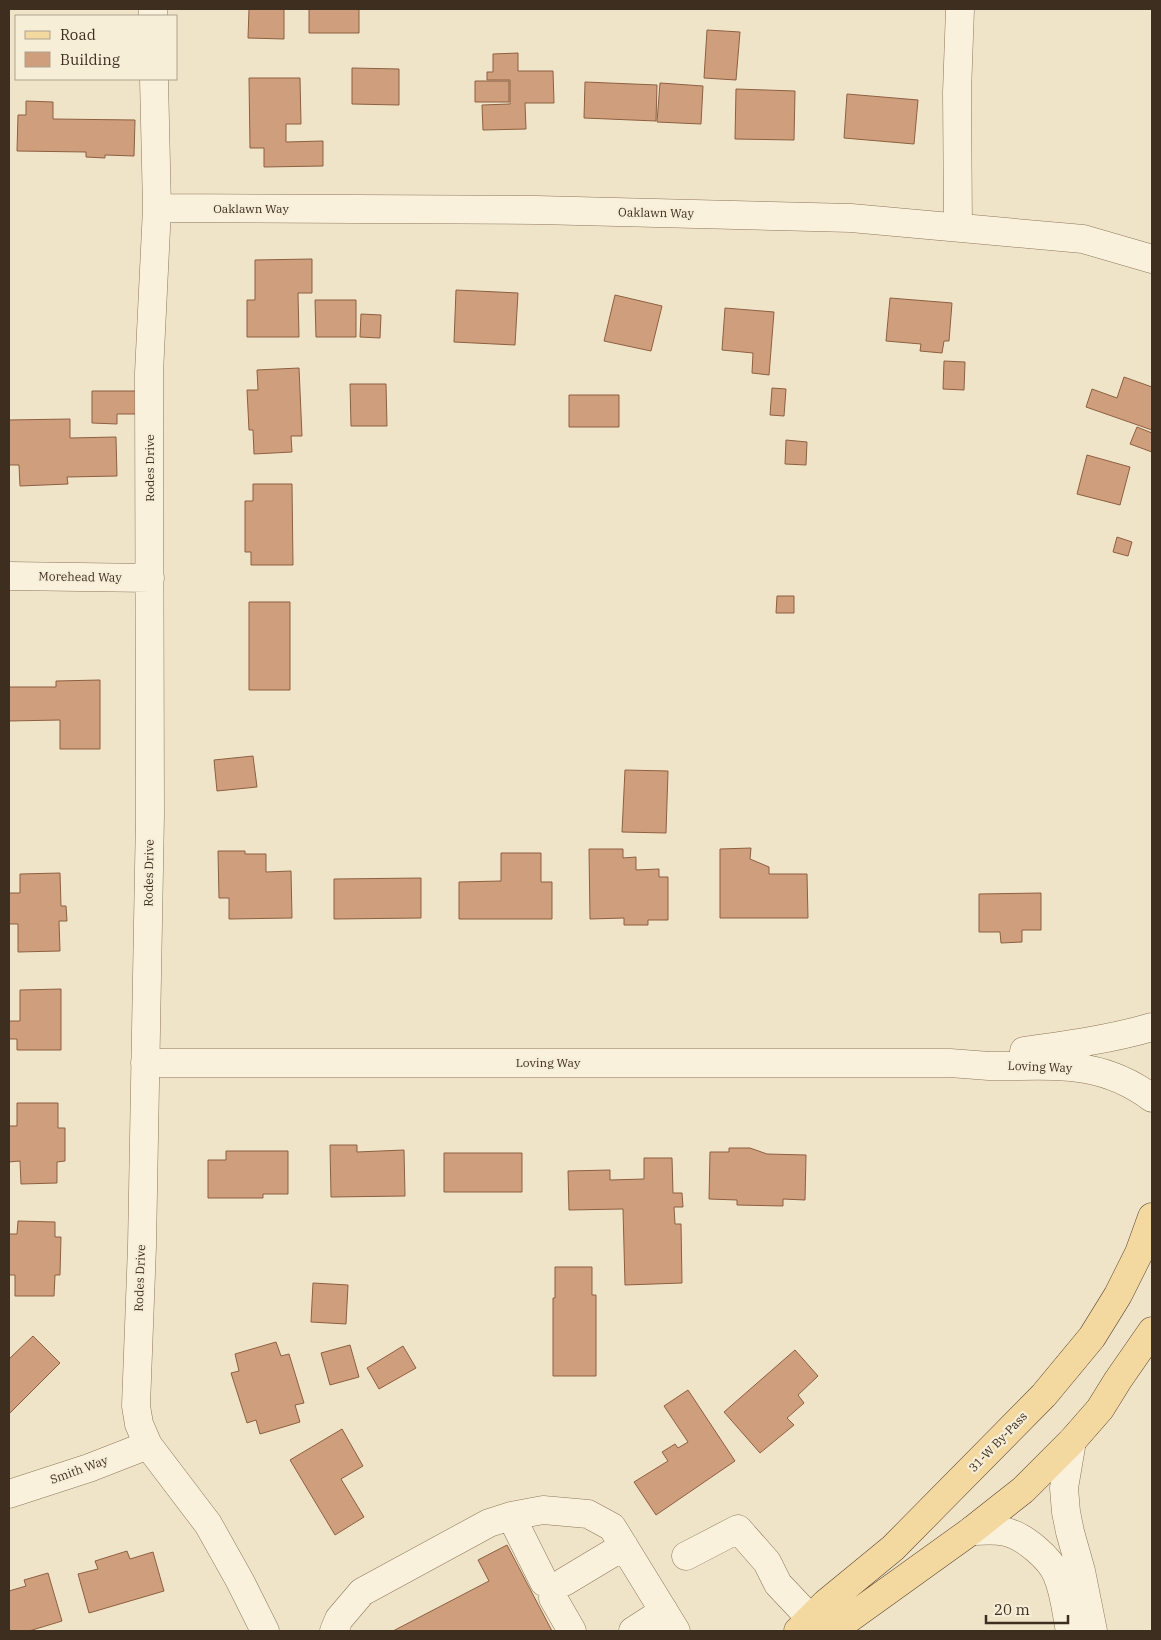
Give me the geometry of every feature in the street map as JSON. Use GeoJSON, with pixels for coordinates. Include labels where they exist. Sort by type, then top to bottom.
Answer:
{"type":"FeatureCollection","features":[{"type":"Feature","properties":{"kind":"main road","name":"31-W By-Pass"},"geometry":{"type":"LineString","coordinates":[[810,1627],[826,1603],[893,1548],[1044,1395],[1092,1337],[1113,1304],[1139,1253],[1152,1217]]}},
{"type":"Feature","properties":{"kind":"main road"},"geometry":{"type":"LineString","coordinates":[[1100,1409],[1152,1331]]}},
{"type":"Feature","properties":{"kind":"main road"},"geometry":{"type":"LineString","coordinates":[[810,1627],[850,1618],[971,1531],[1023,1490],[1152,1357]]}},
{"type":"Feature","properties":{"kind":"street"},"geometry":{"type":"LineString","coordinates":[[958,227],[960,9]]}},
{"type":"Feature","properties":{"kind":"street","name":"Rodes Drive"},"geometry":{"type":"LineString","coordinates":[[154,80],[156,208],[149,373],[150,816],[142,1246],[136,1406],[139,1424],[148,1445],[208,1524],[265,1631]]}},
{"type":"Feature","properties":{"kind":"street","name":"Oaklawn Way"},"geometry":{"type":"LineString","coordinates":[[156,208],[537,210],[851,218],[1083,239],[1152,259]]}},
{"type":"Feature","properties":{"kind":"street","name":"Morehead Way"},"geometry":{"type":"LineString","coordinates":[[9,576],[150,578]]}},
{"type":"Feature","properties":{"kind":"street","name":"Loving Way"},"geometry":{"type":"LineString","coordinates":[[950,1062],[1069,1045],[1134,1032],[1152,1026]]}},
{"type":"Feature","properties":{"kind":"street","name":"Loving Way"},"geometry":{"type":"LineString","coordinates":[[145,1063],[950,1062],[988,1066],[1049,1065],[1083,1068],[1109,1074],[1152,1098]]}},
{"type":"Feature","properties":{"kind":"street"},"geometry":{"type":"LineString","coordinates":[[1072,1441],[1064,1488],[1066,1512],[1081,1571],[1093,1631]]}},
{"type":"Feature","properties":{"kind":"street","name":"Smith Way"},"geometry":{"type":"LineString","coordinates":[[9,1494],[89,1468],[148,1445]]}},
{"type":"Feature","properties":{"kind":"street"},"geometry":{"type":"LineString","coordinates":[[334,1631],[339,1619],[362,1592],[489,1522],[542,1510],[588,1514],[612,1527],[670,1621],[633,1631]]}},
{"type":"Feature","properties":{"kind":"street"},"geometry":{"type":"LineString","coordinates":[[511,1516],[553,1588],[572,1631]]}},
{"type":"Feature","properties":{"kind":"street"},"geometry":{"type":"LineString","coordinates":[[686,1556],[738,1529],[767,1562],[778,1584],[810,1627]]}},
{"type":"Feature","properties":{"kind":"street"},"geometry":{"type":"LineString","coordinates":[[971,1531],[990,1530],[1007,1532],[1030,1544],[1044,1556],[1057,1574],[1070,1631]]}},
{"type":"Feature","properties":{"kind":"street"},"geometry":{"type":"LineString","coordinates":[[553,1588],[624,1546]]}},
{"type":"Feature","properties":{"kind":"building"},"geometry":{"type":"Polygon","coordinates":[[[249,9],[284,9],[284,39],[248,38],[249,9]]]}},
{"type":"Feature","properties":{"kind":"building"},"geometry":{"type":"Polygon","coordinates":[[[309,9],[359,9],[359,33],[309,33],[309,9]]]}},
{"type":"Feature","properties":{"kind":"building"},"geometry":{"type":"Polygon","coordinates":[[[707,30],[740,32],[736,80],[704,78],[707,30]]]}},
{"type":"Feature","properties":{"kind":"building"},"geometry":{"type":"Polygon","coordinates":[[[518,53],[518,71],[553,71],[554,103],[525,103],[526,129],[483,130],[482,105],[510,104],[510,80],[487,80],[487,72],[493,72],[493,54],[518,53]]]}},
{"type":"Feature","properties":{"kind":"building"},"geometry":{"type":"Polygon","coordinates":[[[352,68],[399,69],[399,105],[352,104],[352,68]]]}},
{"type":"Feature","properties":{"kind":"building"},"geometry":{"type":"Polygon","coordinates":[[[249,78],[300,78],[301,124],[286,124],[286,142],[323,141],[323,166],[264,167],[264,148],[250,148],[249,78]]]}},
{"type":"Feature","properties":{"kind":"building"},"geometry":{"type":"Polygon","coordinates":[[[475,81],[509,81],[509,102],[475,102],[475,81]]]}},
{"type":"Feature","properties":{"kind":"building"},"geometry":{"type":"Polygon","coordinates":[[[585,82],[657,85],[656,121],[584,118],[585,82]]]}},
{"type":"Feature","properties":{"kind":"building"},"geometry":{"type":"Polygon","coordinates":[[[660,83],[703,86],[701,124],[657,122],[660,83]]]}},
{"type":"Feature","properties":{"kind":"building"},"geometry":{"type":"Polygon","coordinates":[[[736,89],[795,91],[794,140],[735,139],[736,89]]]}},
{"type":"Feature","properties":{"kind":"building"},"geometry":{"type":"Polygon","coordinates":[[[847,94],[918,100],[914,144],[844,138],[847,94]]]}},
{"type":"Feature","properties":{"kind":"building"},"geometry":{"type":"Polygon","coordinates":[[[26,101],[53,102],[53,119],[135,120],[134,156],[105,155],[105,158],[86,157],[86,152],[17,151],[18,115],[26,115],[26,101]]]}},
{"type":"Feature","properties":{"kind":"building"},"geometry":{"type":"Polygon","coordinates":[[[312,259],[312,293],[298,293],[299,337],[247,337],[247,300],[255,300],[255,260],[312,259]]]}},
{"type":"Feature","properties":{"kind":"building"},"geometry":{"type":"Polygon","coordinates":[[[456,290],[518,293],[515,345],[454,342],[456,290]]]}},
{"type":"Feature","properties":{"kind":"building"},"geometry":{"type":"Polygon","coordinates":[[[615,295],[662,306],[651,351],[604,341],[615,295]]]}},
{"type":"Feature","properties":{"kind":"building"},"geometry":{"type":"Polygon","coordinates":[[[890,298],[952,303],[949,341],[944,341],[942,353],[920,351],[921,344],[886,341],[890,298]]]}},
{"type":"Feature","properties":{"kind":"building"},"geometry":{"type":"Polygon","coordinates":[[[315,300],[356,300],[356,337],[316,337],[315,300]]]}},
{"type":"Feature","properties":{"kind":"building"},"geometry":{"type":"Polygon","coordinates":[[[725,308],[774,312],[769,375],[752,373],[753,353],[722,350],[725,308]]]}},
{"type":"Feature","properties":{"kind":"building"},"geometry":{"type":"Polygon","coordinates":[[[361,314],[381,315],[380,338],[360,337],[361,314]]]}},
{"type":"Feature","properties":{"kind":"building"},"geometry":{"type":"Polygon","coordinates":[[[944,361],[965,362],[964,390],[943,389],[944,361]]]}},
{"type":"Feature","properties":{"kind":"building"},"geometry":{"type":"Polygon","coordinates":[[[299,368],[302,436],[291,436],[292,452],[254,454],[253,430],[249,430],[247,390],[258,390],[257,370],[299,368]]]}},
{"type":"Feature","properties":{"kind":"building"},"geometry":{"type":"Polygon","coordinates":[[[1124,377],[1152,387],[1152,430],[1086,407],[1092,389],[1117,398],[1124,377]]]}},
{"type":"Feature","properties":{"kind":"building"},"geometry":{"type":"Polygon","coordinates":[[[350,384],[386,384],[387,426],[351,426],[350,384]]]}},
{"type":"Feature","properties":{"kind":"building"},"geometry":{"type":"Polygon","coordinates":[[[772,388],[786,389],[784,416],[770,415],[772,388]]]}},
{"type":"Feature","properties":{"kind":"building"},"geometry":{"type":"Polygon","coordinates":[[[92,391],[141,391],[141,414],[117,414],[117,424],[92,423],[92,391]]]}},
{"type":"Feature","properties":{"kind":"building"},"geometry":{"type":"Polygon","coordinates":[[[569,395],[619,395],[619,427],[569,427],[569,395]]]}},
{"type":"Feature","properties":{"kind":"building"},"geometry":{"type":"Polygon","coordinates":[[[70,419],[70,438],[116,437],[117,476],[67,477],[68,484],[20,486],[19,465],[9,465],[9,420],[70,419]]]}},
{"type":"Feature","properties":{"kind":"building"},"geometry":{"type":"Polygon","coordinates":[[[1137,427],[1152,433],[1152,452],[1130,444],[1137,427]]]}},
{"type":"Feature","properties":{"kind":"building"},"geometry":{"type":"Polygon","coordinates":[[[786,440],[807,442],[806,465],[785,464],[786,440]]]}},
{"type":"Feature","properties":{"kind":"building"},"geometry":{"type":"Polygon","coordinates":[[[1087,455],[1130,467],[1120,505],[1077,494],[1087,455]]]}},
{"type":"Feature","properties":{"kind":"building"},"geometry":{"type":"Polygon","coordinates":[[[253,484],[292,484],[293,565],[251,565],[251,552],[245,552],[245,501],[253,501],[253,484]]]}},
{"type":"Feature","properties":{"kind":"building"},"geometry":{"type":"Polygon","coordinates":[[[1117,537],[1132,542],[1128,556],[1113,552],[1117,537]]]}},
{"type":"Feature","properties":{"kind":"building"},"geometry":{"type":"Polygon","coordinates":[[[777,596],[794,596],[794,613],[776,613],[777,596]]]}},
{"type":"Feature","properties":{"kind":"building"},"geometry":{"type":"Polygon","coordinates":[[[249,602],[290,602],[290,690],[249,690],[249,602]]]}},
{"type":"Feature","properties":{"kind":"building"},"geometry":{"type":"Polygon","coordinates":[[[100,680],[100,749],[60,749],[60,720],[9,721],[9,687],[56,687],[56,681],[100,680]]]}},
{"type":"Feature","properties":{"kind":"building"},"geometry":{"type":"Polygon","coordinates":[[[253,756],[257,787],[217,791],[214,760],[253,756]]]}},
{"type":"Feature","properties":{"kind":"building"},"geometry":{"type":"Polygon","coordinates":[[[625,770],[668,771],[666,833],[622,832],[625,770]]]}},
{"type":"Feature","properties":{"kind":"building"},"geometry":{"type":"Polygon","coordinates":[[[751,848],[750,859],[769,867],[769,874],[807,874],[808,918],[720,918],[720,849],[751,848]]]}},
{"type":"Feature","properties":{"kind":"building"},"geometry":{"type":"Polygon","coordinates":[[[589,849],[623,849],[623,858],[636,857],[636,870],[659,869],[659,877],[668,877],[668,920],[648,920],[648,925],[624,925],[624,918],[590,919],[589,849]]]}},
{"type":"Feature","properties":{"kind":"building"},"geometry":{"type":"Polygon","coordinates":[[[218,851],[245,851],[245,854],[266,854],[266,872],[291,871],[292,918],[229,919],[229,898],[219,898],[218,851]]]}},
{"type":"Feature","properties":{"kind":"building"},"geometry":{"type":"Polygon","coordinates":[[[501,853],[541,853],[541,882],[552,882],[552,919],[459,919],[459,882],[501,881],[501,853]]]}},
{"type":"Feature","properties":{"kind":"building"},"geometry":{"type":"Polygon","coordinates":[[[60,873],[61,906],[66,906],[67,921],[59,921],[60,951],[18,952],[18,924],[9,924],[9,893],[20,893],[20,874],[60,873]]]}},
{"type":"Feature","properties":{"kind":"building"},"geometry":{"type":"Polygon","coordinates":[[[421,878],[421,918],[334,919],[334,879],[421,878]]]}},
{"type":"Feature","properties":{"kind":"building"},"geometry":{"type":"Polygon","coordinates":[[[1041,893],[1041,930],[1022,930],[1022,942],[1001,943],[1000,932],[979,932],[979,894],[1041,893]]]}},
{"type":"Feature","properties":{"kind":"building"},"geometry":{"type":"Polygon","coordinates":[[[61,989],[61,1050],[17,1050],[17,1039],[9,1039],[9,1021],[20,1021],[20,990],[61,989]]]}},
{"type":"Feature","properties":{"kind":"building"},"geometry":{"type":"Polygon","coordinates":[[[17,1103],[58,1103],[58,1128],[65,1128],[65,1161],[57,1162],[57,1183],[21,1184],[20,1161],[9,1162],[9,1126],[17,1126],[17,1103]]]}},
{"type":"Feature","properties":{"kind":"building"},"geometry":{"type":"Polygon","coordinates":[[[330,1145],[357,1145],[357,1152],[404,1150],[405,1196],[331,1197],[330,1145]]]}},
{"type":"Feature","properties":{"kind":"building"},"geometry":{"type":"Polygon","coordinates":[[[729,1148],[750,1148],[767,1154],[806,1155],[805,1200],[783,1199],[783,1206],[737,1205],[737,1200],[709,1199],[710,1152],[729,1152],[729,1148]]]}},
{"type":"Feature","properties":{"kind":"building"},"geometry":{"type":"Polygon","coordinates":[[[226,1151],[288,1151],[288,1194],[263,1194],[263,1198],[208,1198],[208,1160],[226,1160],[226,1151]]]}},
{"type":"Feature","properties":{"kind":"building"},"geometry":{"type":"Polygon","coordinates":[[[444,1153],[522,1153],[522,1192],[444,1192],[444,1153]]]}},
{"type":"Feature","properties":{"kind":"building"},"geometry":{"type":"Polygon","coordinates":[[[644,1158],[672,1158],[673,1193],[682,1193],[683,1207],[674,1207],[675,1224],[681,1224],[682,1283],[625,1285],[623,1209],[569,1210],[568,1171],[610,1170],[610,1180],[644,1179],[644,1158]]]}},
{"type":"Feature","properties":{"kind":"building"},"geometry":{"type":"Polygon","coordinates":[[[18,1221],[55,1222],[55,1237],[61,1237],[60,1275],[55,1275],[54,1296],[15,1296],[15,1275],[9,1275],[9,1234],[17,1234],[18,1221]]]}},
{"type":"Feature","properties":{"kind":"building"},"geometry":{"type":"Polygon","coordinates":[[[555,1267],[592,1267],[592,1295],[596,1295],[596,1376],[553,1376],[555,1267]]]}},
{"type":"Feature","properties":{"kind":"building"},"geometry":{"type":"Polygon","coordinates":[[[313,1283],[348,1285],[346,1324],[311,1322],[313,1283]]]}},
{"type":"Feature","properties":{"kind":"building"},"geometry":{"type":"Polygon","coordinates":[[[33,1336],[60,1363],[9,1414],[9,1359],[33,1336]]]}},
{"type":"Feature","properties":{"kind":"building"},"geometry":{"type":"Polygon","coordinates":[[[276,1342],[281,1356],[289,1354],[304,1403],[295,1405],[300,1422],[260,1434],[256,1420],[247,1423],[231,1373],[239,1371],[235,1354],[276,1342]]]}},
{"type":"Feature","properties":{"kind":"building"},"geometry":{"type":"Polygon","coordinates":[[[350,1345],[359,1377],[330,1385],[321,1353],[350,1345]]]}},
{"type":"Feature","properties":{"kind":"building"},"geometry":{"type":"Polygon","coordinates":[[[403,1346],[416,1368],[379,1389],[367,1368],[403,1346]]]}},
{"type":"Feature","properties":{"kind":"building"},"geometry":{"type":"Polygon","coordinates":[[[795,1350],[818,1376],[798,1395],[804,1403],[787,1418],[794,1425],[760,1453],[724,1412],[795,1350]]]}},
{"type":"Feature","properties":{"kind":"building"},"geometry":{"type":"Polygon","coordinates":[[[688,1390],[735,1461],[656,1515],[634,1482],[668,1461],[662,1452],[675,1444],[678,1448],[688,1442],[664,1406],[688,1390]]]}},
{"type":"Feature","properties":{"kind":"building"},"geometry":{"type":"Polygon","coordinates":[[[342,1429],[363,1466],[341,1479],[364,1517],[335,1535],[290,1460],[342,1429]]]}},
{"type":"Feature","properties":{"kind":"building"},"geometry":{"type":"Polygon","coordinates":[[[507,1545],[552,1631],[393,1631],[489,1581],[478,1560],[507,1545]]]}},
{"type":"Feature","properties":{"kind":"building"},"geometry":{"type":"Polygon","coordinates":[[[127,1551],[130,1559],[153,1552],[164,1591],[89,1613],[78,1574],[98,1569],[95,1561],[127,1551]]]}},
{"type":"Feature","properties":{"kind":"building"},"geometry":{"type":"Polygon","coordinates":[[[48,1573],[62,1621],[29,1631],[9,1631],[9,1591],[26,1586],[24,1580],[48,1573]]]}}]}
